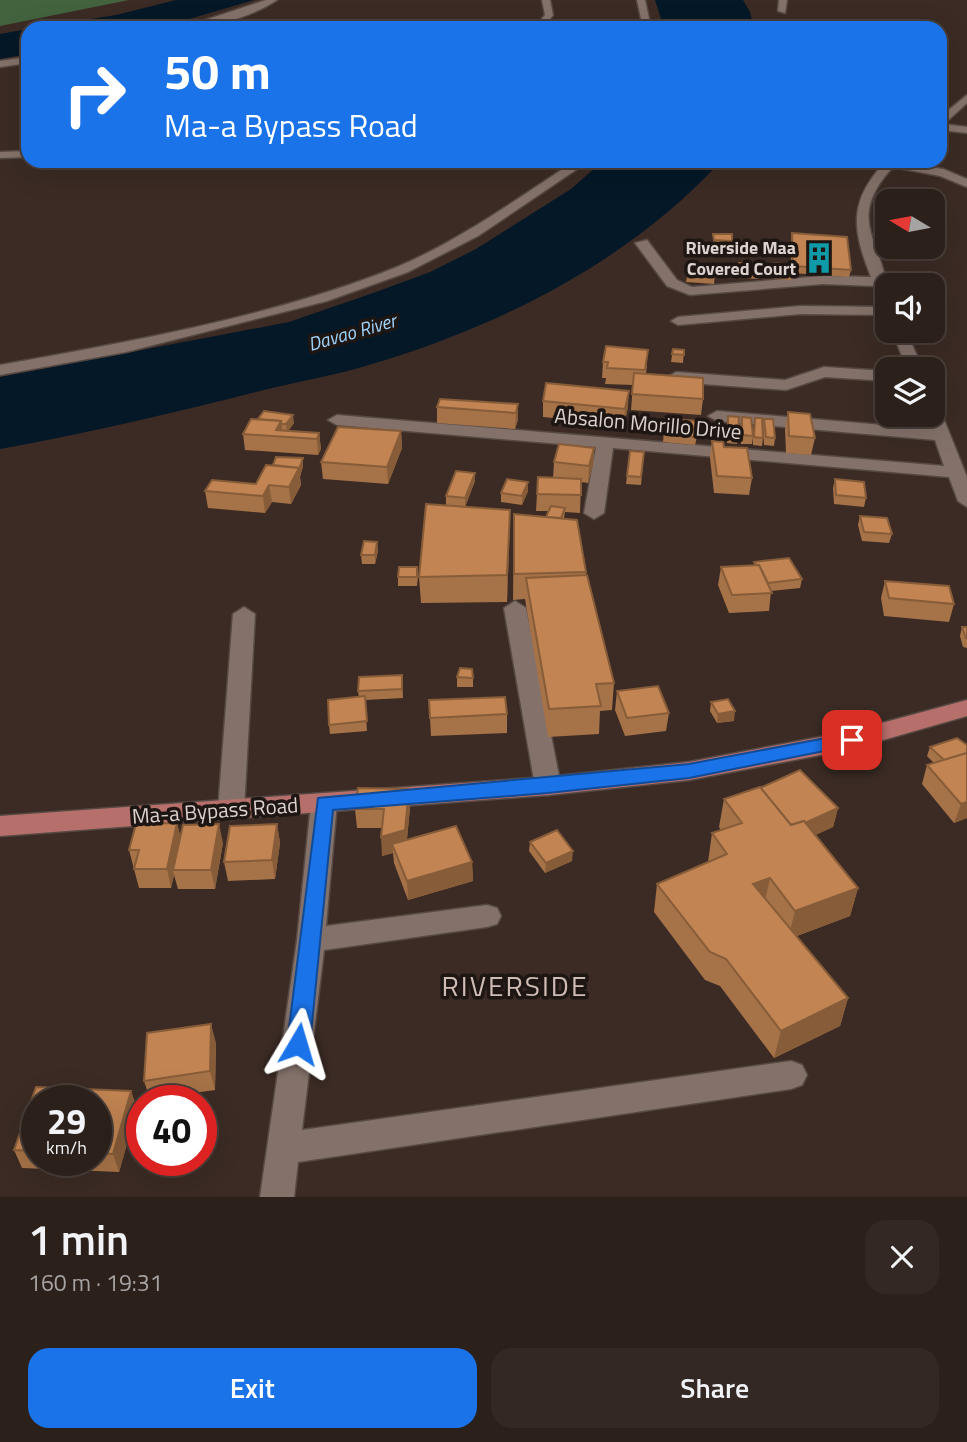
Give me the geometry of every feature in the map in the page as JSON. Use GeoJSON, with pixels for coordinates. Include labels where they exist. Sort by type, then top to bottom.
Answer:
{"type":"FeatureCollection","features":[{"type":"Feature","properties":{"kind":"main road","name":"Ma-a Bypass Road"},"geometry":{"type":"LineString","coordinates":[[0,826],[548,786],[689,771],[852,740],[967,708]]}},
{"type":"Feature","properties":{"kind":"street"},"geometry":{"type":"LineString","coordinates":[[212,21],[273,0]]}},
{"type":"Feature","properties":{"kind":"street"},"geometry":{"type":"LineString","coordinates":[[544,21],[549,15],[546,0]]}},
{"type":"Feature","properties":{"kind":"street"},"geometry":{"type":"LineString","coordinates":[[641,0],[646,21]]}},
{"type":"Feature","properties":{"kind":"street"},"geometry":{"type":"LineString","coordinates":[[782,11],[783,0]]}},
{"type":"Feature","properties":{"kind":"street"},"geometry":{"type":"LineString","coordinates":[[0,64],[21,61]]}},
{"type":"Feature","properties":{"kind":"street"},"geometry":{"type":"LineString","coordinates":[[947,116],[967,98]]}},
{"type":"Feature","properties":{"kind":"street"},"geometry":{"type":"LineString","coordinates":[[947,124],[967,131]]}},
{"type":"Feature","properties":{"kind":"street"},"geometry":{"type":"LineString","coordinates":[[0,155],[21,154]]}},
{"type":"Feature","properties":{"kind":"street"},"geometry":{"type":"LineString","coordinates":[[0,370],[126,347],[246,320],[322,298],[403,269],[473,233],[572,168]]}},
{"type":"Feature","properties":{"kind":"street"},"geometry":{"type":"LineString","coordinates":[[877,273],[862,228],[861,208],[873,180],[885,168]]}},
{"type":"Feature","properties":{"kind":"street"},"geometry":{"type":"LineString","coordinates":[[919,168],[943,173],[967,183]]}},
{"type":"Feature","properties":{"kind":"street"},"geometry":{"type":"LineString","coordinates":[[642,243],[672,283],[690,290],[823,280],[875,282]]}},
{"type":"Feature","properties":{"kind":"street"},"geometry":{"type":"LineString","coordinates":[[678,321],[800,310],[875,311]]}},
{"type":"Feature","properties":{"kind":"street"},"geometry":{"type":"LineString","coordinates":[[656,376],[786,385],[824,372],[875,375]]}},
{"type":"Feature","properties":{"kind":"street"},"geometry":{"type":"LineString","coordinates":[[717,416],[942,435]]}},
{"type":"Feature","properties":{"kind":"street","name":"Absalon Morillo Drive"},"geometry":{"type":"LineString","coordinates":[[337,419],[956,472]]}},
{"type":"Feature","properties":{"kind":"street"},"geometry":{"type":"LineString","coordinates":[[939,427],[967,500]]}},
{"type":"Feature","properties":{"kind":"street"},"geometry":{"type":"LineString","coordinates":[[594,513],[605,443]]}},
{"type":"Feature","properties":{"kind":"street"},"geometry":{"type":"LineString","coordinates":[[515,608],[548,786]]}},
{"type":"Feature","properties":{"kind":"street"},"geometry":{"type":"LineString","coordinates":[[231,810],[244,614]]}},
{"type":"Feature","properties":{"kind":"street"},"geometry":{"type":"LineString","coordinates":[[277,1197],[311,940],[324,803]]}},
{"type":"Feature","properties":{"kind":"street"},"geometry":{"type":"LineString","coordinates":[[311,940],[487,916]]}},
{"type":"Feature","properties":{"kind":"street"},"geometry":{"type":"LineString","coordinates":[[285,1149],[791,1075]]}},
{"type":"Feature","properties":{"kind":"green space"},"geometry":{"type":"Polygon","coordinates":[[[0,0],[129,0],[21,21],[0,26],[0,0]]]}},
{"type":"Feature","properties":{"kind":"water"},"geometry":{"type":"Polygon","coordinates":[[[176,0],[254,0],[183,21],[79,21],[176,0]]]}},
{"type":"Feature","properties":{"kind":"water"},"geometry":{"type":"Polygon","coordinates":[[[655,0],[743,0],[752,21],[662,21],[655,0]]]}},
{"type":"Feature","properties":{"kind":"water"},"geometry":{"type":"Polygon","coordinates":[[[21,30],[21,55],[0,59],[0,34],[21,30]]]}},
{"type":"Feature","properties":{"kind":"water","name":"Davao River"},"geometry":{"type":"Polygon","coordinates":[[[595,168],[714,168],[646,230],[604,259],[560,286],[468,330],[421,348],[345,371],[133,422],[0,449],[0,377],[289,322],[430,272],[476,249],[571,189],[595,168]]]}},
{"type":"Feature","properties":{"kind":"building","name":"Riverside Maa Covered Court"},"geometry":{"type":"Polygon","coordinates":[[[792,233],[847,237],[851,270],[793,266],[792,233]]]}},
{"type":"Feature","properties":{"kind":"building"},"geometry":{"type":"Polygon","coordinates":[[[713,234],[732,234],[732,241],[714,240],[713,234]]]}},
{"type":"Feature","properties":{"kind":"building"},"geometry":{"type":"Polygon","coordinates":[[[739,263],[760,264],[760,272],[739,271],[739,263]]]}},
{"type":"Feature","properties":{"kind":"building"},"geometry":{"type":"Polygon","coordinates":[[[774,263],[790,264],[792,272],[776,272],[774,263]]]}},
{"type":"Feature","properties":{"kind":"building"},"geometry":{"type":"Polygon","coordinates":[[[688,271],[715,273],[714,277],[687,275],[688,271]]]}},
{"type":"Feature","properties":{"kind":"building"},"geometry":{"type":"Polygon","coordinates":[[[606,346],[648,350],[645,370],[607,368],[608,362],[603,362],[606,346]]]}},
{"type":"Feature","properties":{"kind":"building"},"geometry":{"type":"Polygon","coordinates":[[[673,349],[684,350],[684,355],[672,354],[673,349]]]}},
{"type":"Feature","properties":{"kind":"building"},"geometry":{"type":"Polygon","coordinates":[[[634,373],[703,378],[703,399],[632,394],[634,373]]]}},
{"type":"Feature","properties":{"kind":"building"},"geometry":{"type":"Polygon","coordinates":[[[546,383],[629,391],[625,409],[543,401],[546,383]]]}},
{"type":"Feature","properties":{"kind":"building"},"geometry":{"type":"Polygon","coordinates":[[[440,399],[518,404],[516,413],[437,407],[440,399]]]}},
{"type":"Feature","properties":{"kind":"building"},"geometry":{"type":"Polygon","coordinates":[[[264,411],[293,415],[286,424],[281,424],[281,421],[258,419],[264,411]]]}},
{"type":"Feature","properties":{"kind":"building"},"geometry":{"type":"Polygon","coordinates":[[[788,412],[810,414],[815,438],[789,436],[788,412]]]}},
{"type":"Feature","properties":{"kind":"building"},"geometry":{"type":"Polygon","coordinates":[[[728,416],[739,417],[738,435],[728,435],[728,416]]]}},
{"type":"Feature","properties":{"kind":"building"},"geometry":{"type":"Polygon","coordinates":[[[742,417],[751,418],[753,436],[742,435],[742,417]]]}},
{"type":"Feature","properties":{"kind":"building"},"geometry":{"type":"Polygon","coordinates":[[[755,418],[762,418],[763,438],[754,437],[755,418]]]}},
{"type":"Feature","properties":{"kind":"building"},"geometry":{"type":"Polygon","coordinates":[[[251,419],[281,421],[276,430],[319,433],[317,439],[243,434],[251,419]]]}},
{"type":"Feature","properties":{"kind":"building"},"geometry":{"type":"Polygon","coordinates":[[[665,419],[700,421],[696,437],[664,434],[665,419]]]}},
{"type":"Feature","properties":{"kind":"building"},"geometry":{"type":"Polygon","coordinates":[[[764,419],[773,419],[775,438],[766,437],[764,419]]]}},
{"type":"Feature","properties":{"kind":"building"},"geometry":{"type":"Polygon","coordinates":[[[338,427],[401,431],[387,467],[321,462],[338,427]]]}},
{"type":"Feature","properties":{"kind":"building"},"geometry":{"type":"Polygon","coordinates":[[[712,441],[723,442],[724,447],[747,448],[752,478],[717,476],[712,441]]]}},
{"type":"Feature","properties":{"kind":"building"},"geometry":{"type":"Polygon","coordinates":[[[559,444],[594,448],[589,466],[554,462],[559,444]]]}},
{"type":"Feature","properties":{"kind":"building"},"geometry":{"type":"Polygon","coordinates":[[[630,451],[644,452],[641,477],[627,476],[630,451]]]}},
{"type":"Feature","properties":{"kind":"building"},"geometry":{"type":"Polygon","coordinates":[[[276,457],[303,458],[299,469],[273,465],[276,457]]]}},
{"type":"Feature","properties":{"kind":"building"},"geometry":{"type":"Polygon","coordinates":[[[266,465],[299,468],[289,487],[269,485],[263,496],[205,491],[212,480],[256,484],[266,465]]]}},
{"type":"Feature","properties":{"kind":"building"},"geometry":{"type":"Polygon","coordinates":[[[456,471],[475,473],[465,498],[446,496],[456,471]]]}},
{"type":"Feature","properties":{"kind":"building"},"geometry":{"type":"Polygon","coordinates":[[[538,477],[581,479],[581,495],[537,494],[538,477]]]}},
{"type":"Feature","properties":{"kind":"building"},"geometry":{"type":"Polygon","coordinates":[[[507,479],[528,482],[522,496],[501,493],[507,479]]]}},
{"type":"Feature","properties":{"kind":"building"},"geometry":{"type":"Polygon","coordinates":[[[835,479],[864,482],[866,498],[836,495],[835,479]]]}},
{"type":"Feature","properties":{"kind":"building"},"geometry":{"type":"Polygon","coordinates":[[[426,504],[510,510],[507,575],[419,577],[426,504]]]}},
{"type":"Feature","properties":{"kind":"building"},"geometry":{"type":"Polygon","coordinates":[[[551,506],[565,508],[561,518],[546,517],[551,506]]]}},
{"type":"Feature","properties":{"kind":"building"},"geometry":{"type":"Polygon","coordinates":[[[514,514],[577,520],[586,572],[514,574],[514,514]]]}},
{"type":"Feature","properties":{"kind":"building"},"geometry":{"type":"Polygon","coordinates":[[[860,516],[887,518],[892,534],[864,532],[860,516]]]}},
{"type":"Feature","properties":{"kind":"building"},"geometry":{"type":"Polygon","coordinates":[[[364,541],[377,542],[375,555],[361,555],[364,541]]]}},
{"type":"Feature","properties":{"kind":"building"},"geometry":{"type":"Polygon","coordinates":[[[789,558],[802,579],[768,583],[759,565],[754,562],[789,558]]]}},
{"type":"Feature","properties":{"kind":"building"},"geometry":{"type":"Polygon","coordinates":[[[759,565],[772,593],[732,595],[721,567],[759,565]]]}},
{"type":"Feature","properties":{"kind":"building"},"geometry":{"type":"Polygon","coordinates":[[[399,567],[417,567],[417,577],[398,577],[399,567]]]}},
{"type":"Feature","properties":{"kind":"building"},"geometry":{"type":"Polygon","coordinates":[[[587,575],[614,683],[596,684],[601,706],[549,709],[526,578],[587,575]]]}},
{"type":"Feature","properties":{"kind":"building"},"geometry":{"type":"Polygon","coordinates":[[[885,581],[949,586],[954,604],[889,598],[885,581]]]}},
{"type":"Feature","properties":{"kind":"building"},"geometry":{"type":"Polygon","coordinates":[[[962,627],[967,627],[967,638],[966,638],[962,627]]]}},
{"type":"Feature","properties":{"kind":"building"},"geometry":{"type":"Polygon","coordinates":[[[460,668],[472,669],[473,678],[457,677],[460,668]]]}},
{"type":"Feature","properties":{"kind":"building"},"geometry":{"type":"Polygon","coordinates":[[[402,675],[402,689],[358,691],[359,677],[402,675]]]}},
{"type":"Feature","properties":{"kind":"building"},"geometry":{"type":"Polygon","coordinates":[[[658,686],[669,713],[627,718],[617,691],[658,686]]]}},
{"type":"Feature","properties":{"kind":"building"},"geometry":{"type":"Polygon","coordinates":[[[365,696],[367,721],[329,725],[328,700],[365,696]]]}},
{"type":"Feature","properties":{"kind":"building"},"geometry":{"type":"Polygon","coordinates":[[[505,697],[507,714],[430,718],[429,700],[505,697]]]}},
{"type":"Feature","properties":{"kind":"building"},"geometry":{"type":"Polygon","coordinates":[[[728,699],[735,711],[718,714],[711,702],[728,699]]]}},
{"type":"Feature","properties":{"kind":"building"},"geometry":{"type":"Polygon","coordinates":[[[957,738],[967,745],[967,753],[944,760],[930,747],[957,738]]]}},
{"type":"Feature","properties":{"kind":"building"},"geometry":{"type":"Polygon","coordinates":[[[967,753],[967,802],[961,804],[927,765],[967,753]]]}},
{"type":"Feature","properties":{"kind":"building"},"geometry":{"type":"Polygon","coordinates":[[[800,770],[838,808],[805,823],[804,821],[791,825],[760,788],[800,770]]]}},
{"type":"Feature","properties":{"kind":"building"},"geometry":{"type":"Polygon","coordinates":[[[760,787],[791,825],[804,821],[858,888],[795,911],[770,878],[753,884],[848,998],[781,1031],[726,959],[710,952],[657,884],[727,854],[712,833],[742,823],[724,799],[760,787]]]}},
{"type":"Feature","properties":{"kind":"building"},"geometry":{"type":"Polygon","coordinates":[[[358,788],[409,789],[405,830],[381,837],[384,809],[355,809],[358,788]]]}},
{"type":"Feature","properties":{"kind":"building"},"geometry":{"type":"Polygon","coordinates":[[[177,823],[167,869],[134,869],[139,850],[129,850],[136,824],[177,823]]]}},
{"type":"Feature","properties":{"kind":"building"},"geometry":{"type":"Polygon","coordinates":[[[219,824],[211,870],[173,870],[183,825],[219,824]]]}},
{"type":"Feature","properties":{"kind":"building"},"geometry":{"type":"Polygon","coordinates":[[[277,824],[272,860],[224,862],[230,826],[277,824]]]}},
{"type":"Feature","properties":{"kind":"building"},"geometry":{"type":"Polygon","coordinates":[[[456,826],[472,862],[407,881],[392,844],[456,826]]]}},
{"type":"Feature","properties":{"kind":"building"},"geometry":{"type":"Polygon","coordinates":[[[557,830],[573,851],[546,863],[530,842],[557,830]]]}},
{"type":"Feature","properties":{"kind":"building"},"geometry":{"type":"Polygon","coordinates":[[[211,1024],[210,1071],[144,1081],[147,1033],[211,1024]]]}},
{"type":"Feature","properties":{"kind":"building"},"geometry":{"type":"Polygon","coordinates":[[[112,1090],[126,1091],[126,1108],[113,1154],[112,1090]]]}},
{"type":"Feature","properties":{"kind":"building"},"geometry":{"type":"Polygon","coordinates":[[[21,1130],[21,1150],[14,1150],[21,1130]]]}},
{"type":"Feature","properties":{"kind":"place","name":"Riverside Maa Covered Court"},"geometry":{"type":"Point","coordinates":[819,258]}},
{"type":"Feature","properties":{"kind":"district","name":"RIVERSIDE"},"geometry":{"type":"Point","coordinates":[515,986]}},
{"type":"Feature","properties":{"kind":"route"},"geometry":{"type":"LineString","coordinates":[[298,1044],[324,803],[548,786],[689,771],[852,740]]}}]}
